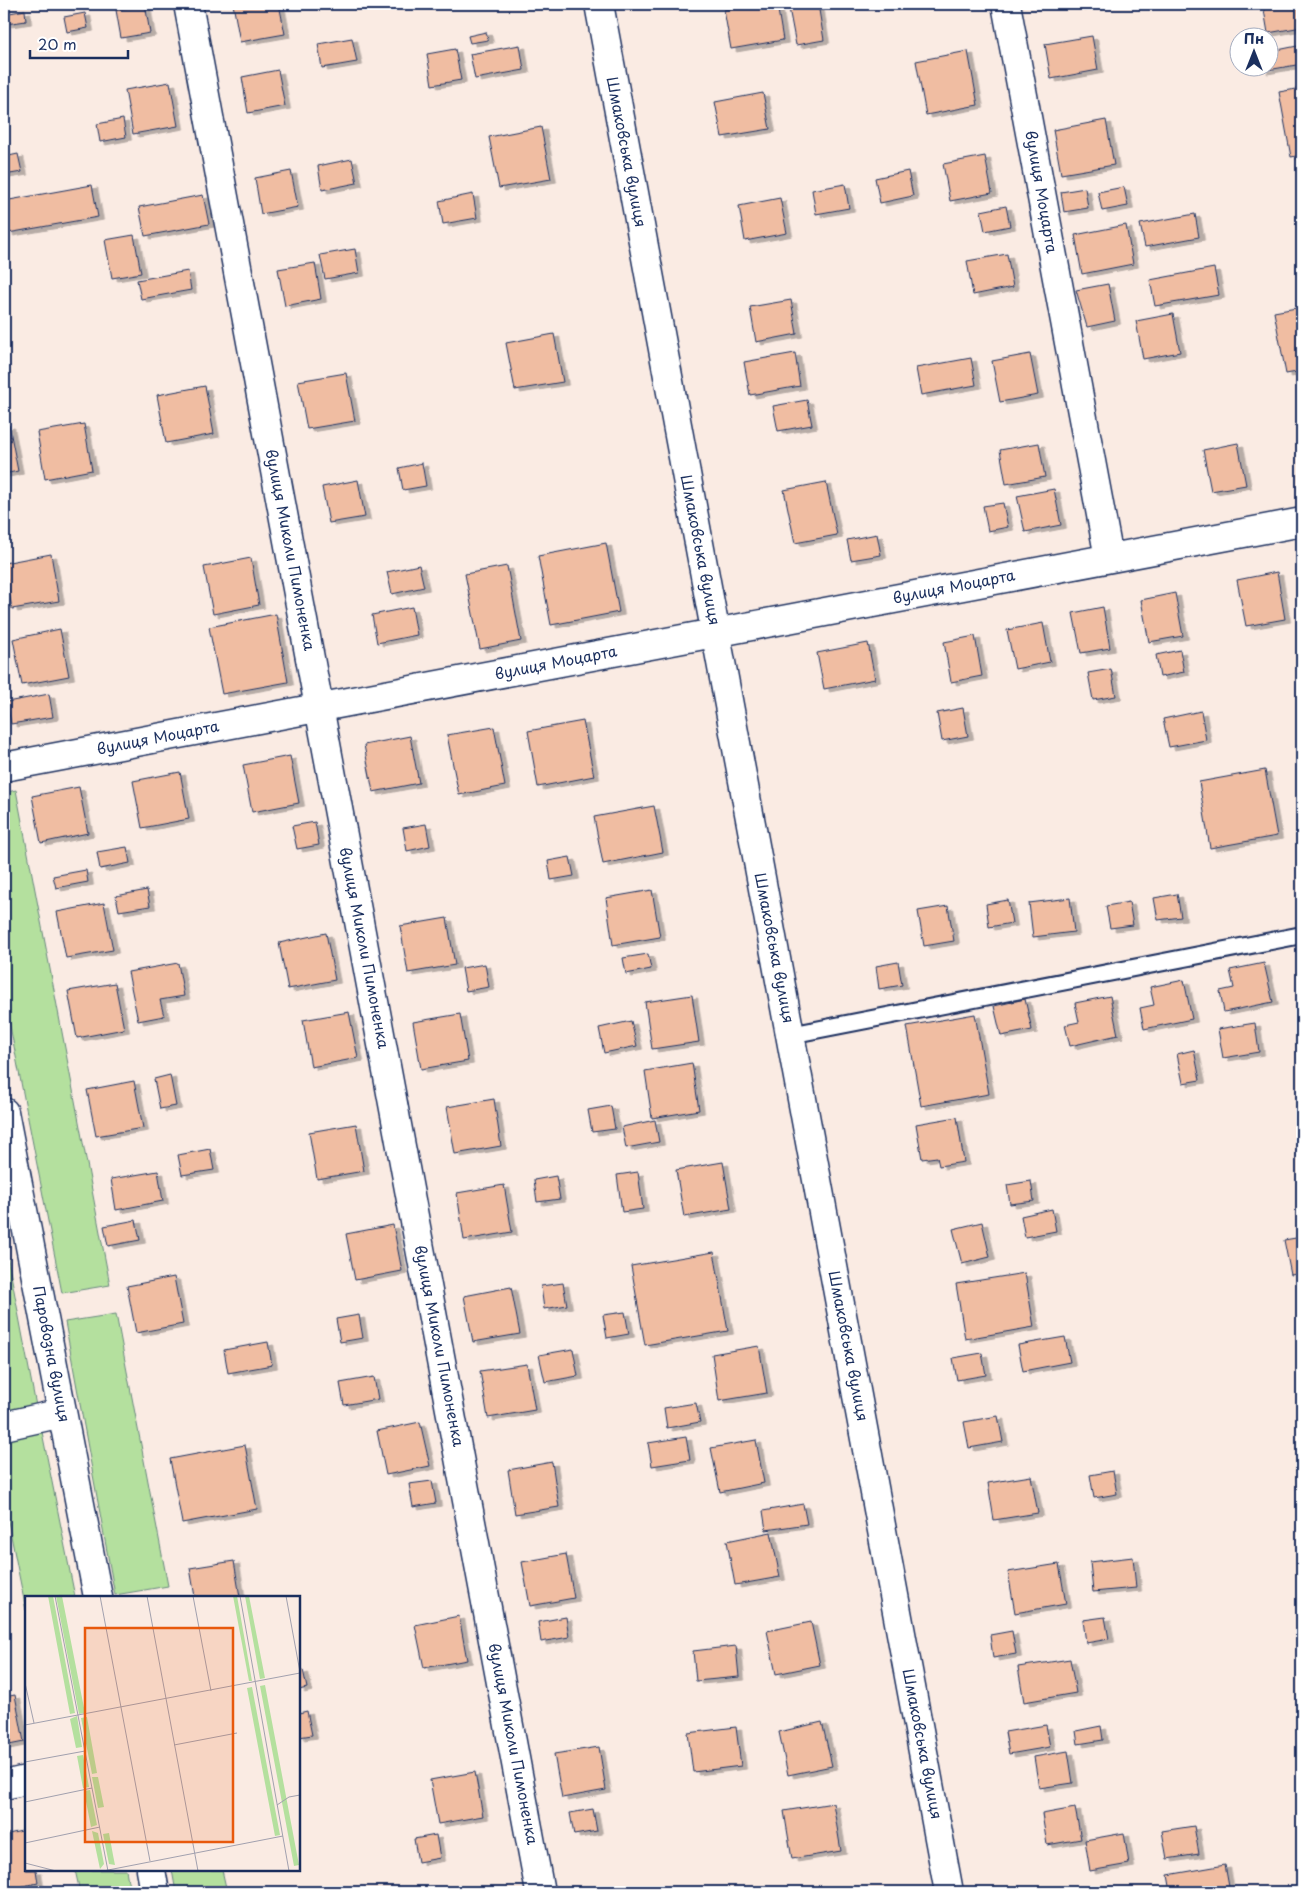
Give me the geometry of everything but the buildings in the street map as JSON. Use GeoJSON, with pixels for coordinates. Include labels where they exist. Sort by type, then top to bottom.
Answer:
{"type":"FeatureCollection","features":[{"type":"Feature","properties":{"kind":"street","name":"вулиця Миколи Пимоненка"},"geometry":{"type":"LineString","coordinates":[[188,4],[540,1892]]}},
{"type":"Feature","properties":{"kind":"street","name":"Шмаковська вулиця"},"geometry":{"type":"LineString","coordinates":[[599,4],[950,1892]]}},
{"type":"Feature","properties":{"kind":"street","name":"вулиця Моцарта"},"geometry":{"type":"LineString","coordinates":[[1006,4],[1109,558]]}},
{"type":"Feature","properties":{"kind":"street","name":"вулиця Моцарта"},"geometry":{"type":"LineString","coordinates":[[4,767],[1302,522]]}},
{"type":"Feature","properties":{"kind":"street","name":"Паровозна вулиця"},"geometry":{"type":"LineString","coordinates":[[4,1112],[98,1596]]}},
{"type":"Feature","properties":{"kind":"street"},"geometry":{"type":"LineString","coordinates":[[4,1426],[62,1413]]}},
{"type":"Feature","properties":{"kind":"street"},"geometry":{"type":"LineString","coordinates":[[4,1785],[25,1780]]}},
{"type":"Feature","properties":{"kind":"street"},"geometry":{"type":"LineString","coordinates":[[151,1871],[155,1892]]}},
{"type":"Feature","properties":{"kind":"lane"},"geometry":{"type":"LineString","coordinates":[[790,1035],[1302,935]]}},
{"type":"Feature","properties":{"kind":"green space"},"geometry":{"type":"Polygon","coordinates":[[[16,790],[110,1285],[62,1293],[4,995],[4,793],[16,790]]]}},
{"type":"Feature","properties":{"kind":"green space"},"geometry":{"type":"Polygon","coordinates":[[[4,1238],[36,1406],[4,1414],[4,1238]]]}},
{"type":"Feature","properties":{"kind":"green space"},"geometry":{"type":"Polygon","coordinates":[[[116,1314],[168,1586],[115,1595],[65,1322],[116,1314]]]}},
{"type":"Feature","properties":{"kind":"green space"},"geometry":{"type":"Polygon","coordinates":[[[42,1432],[75,1596],[25,1596],[25,1605],[4,1501],[4,1439],[42,1432]]]}},
{"type":"Feature","properties":{"kind":"green space"},"geometry":{"type":"Polygon","coordinates":[[[75,1871],[126,1871],[130,1892],[80,1892],[75,1871]]]}},
{"type":"Feature","properties":{"kind":"green space"},"geometry":{"type":"Polygon","coordinates":[[[172,1871],[222,1871],[227,1892],[176,1892],[172,1871]]]}}]}
